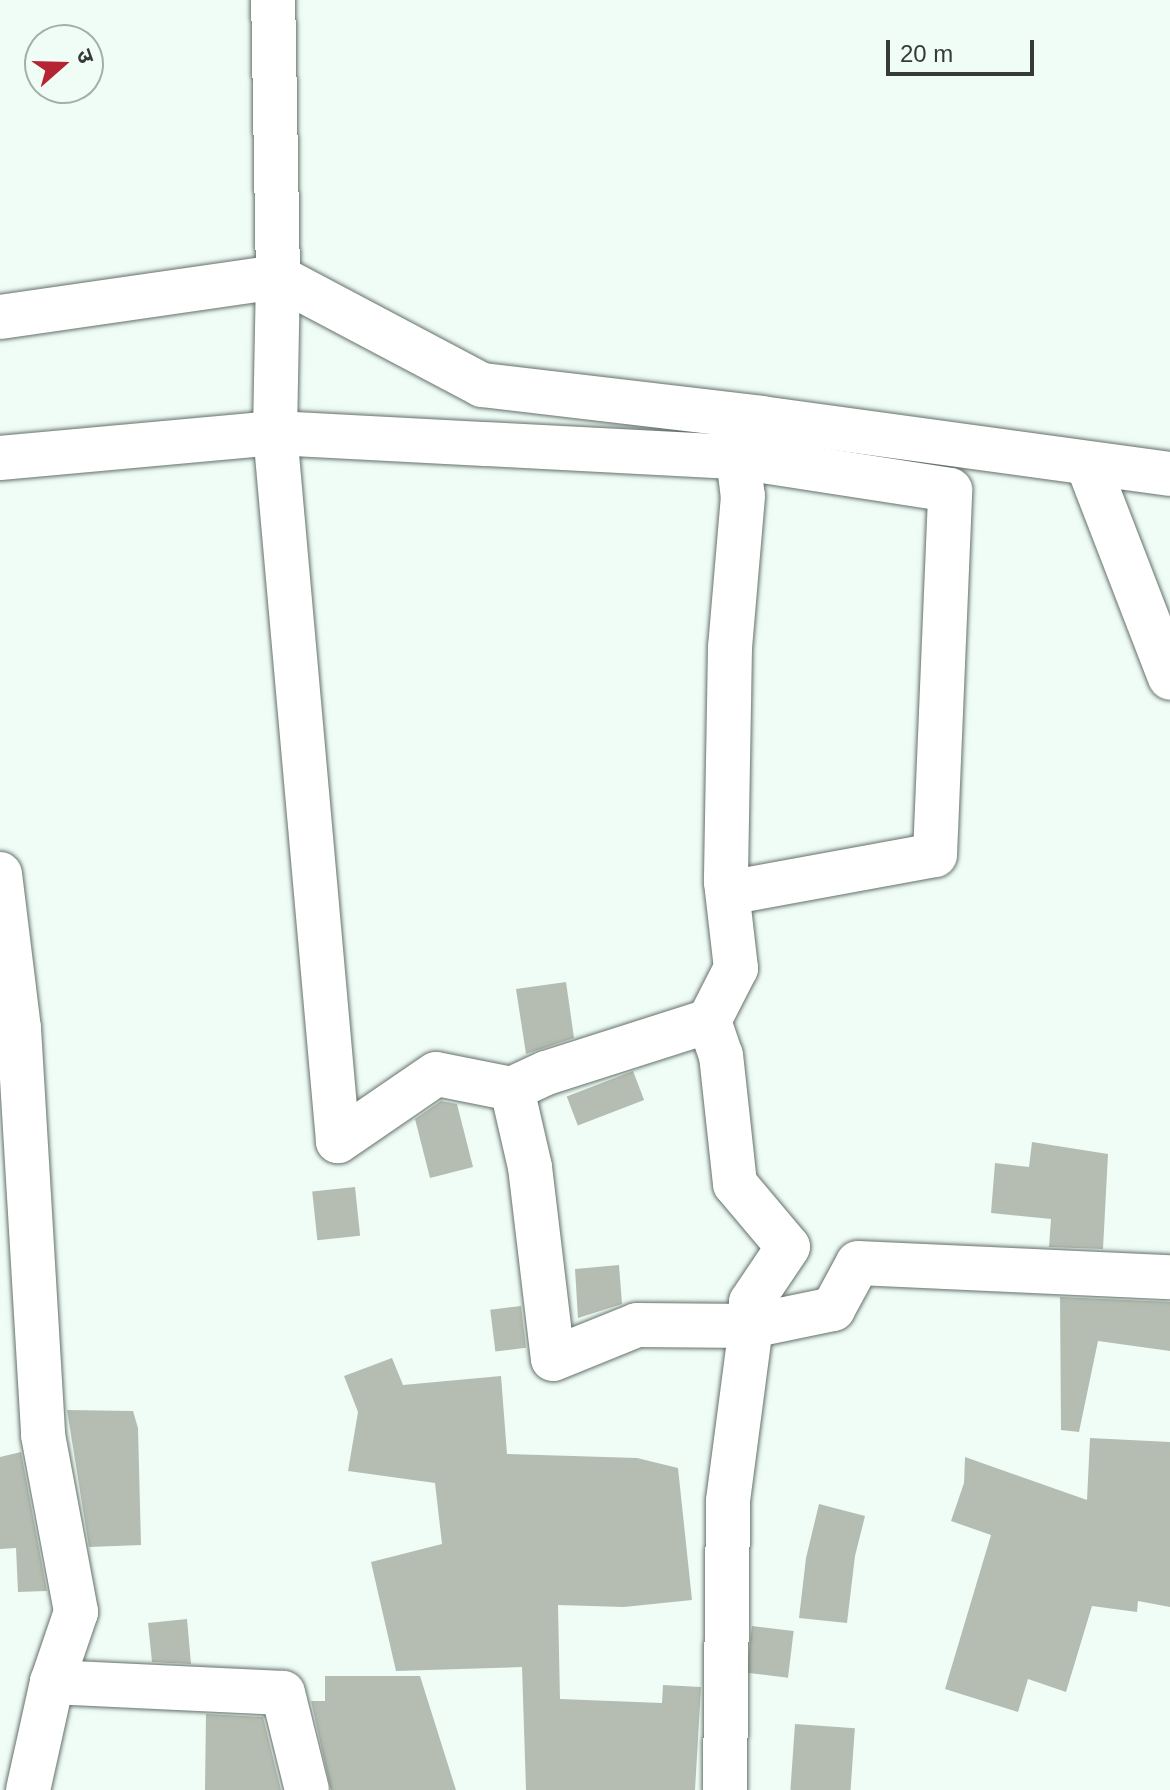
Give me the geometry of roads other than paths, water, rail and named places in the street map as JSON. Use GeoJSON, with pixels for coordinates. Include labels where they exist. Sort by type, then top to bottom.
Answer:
{"type":"FeatureCollection","features":[{"type":"Feature","properties":{"kind":"street"},"geometry":{"type":"LineString","coordinates":[[273,0],[278,277],[275,433],[338,1141],[436,1074],[512,1089],[546,1073],[709,1021],[736,968],[728,893],[730,647],[743,496],[738,457]]}},
{"type":"Feature","properties":{"kind":"street"},"geometry":{"type":"LineString","coordinates":[[0,317],[278,277],[482,385],[761,418],[1170,474]]}},
{"type":"Feature","properties":{"kind":"street"},"geometry":{"type":"LineString","coordinates":[[0,458],[275,433],[738,457],[950,490],[935,855],[728,893]]}},
{"type":"Feature","properties":{"kind":"street"},"geometry":{"type":"LineString","coordinates":[[1088,465],[1170,678]]}},
{"type":"Feature","properties":{"kind":"street"},"geometry":{"type":"LineString","coordinates":[[0,874],[19,1028],[43,1435],[76,1612],[52,1682],[28,1790]]}},
{"type":"Feature","properties":{"kind":"street"},"geometry":{"type":"LineString","coordinates":[[709,1021],[721,1055],[735,1184],[788,1247],[751,1302],[751,1326],[728,1501],[725,1790]]}},
{"type":"Feature","properties":{"kind":"street"},"geometry":{"type":"LineString","coordinates":[[512,1089],[530,1167],[553,1359],[637,1325],[751,1326],[833,1309],[858,1263],[1170,1277]]}},
{"type":"Feature","properties":{"kind":"street"},"geometry":{"type":"LineString","coordinates":[[52,1682],[283,1693],[307,1790]]}}]}
